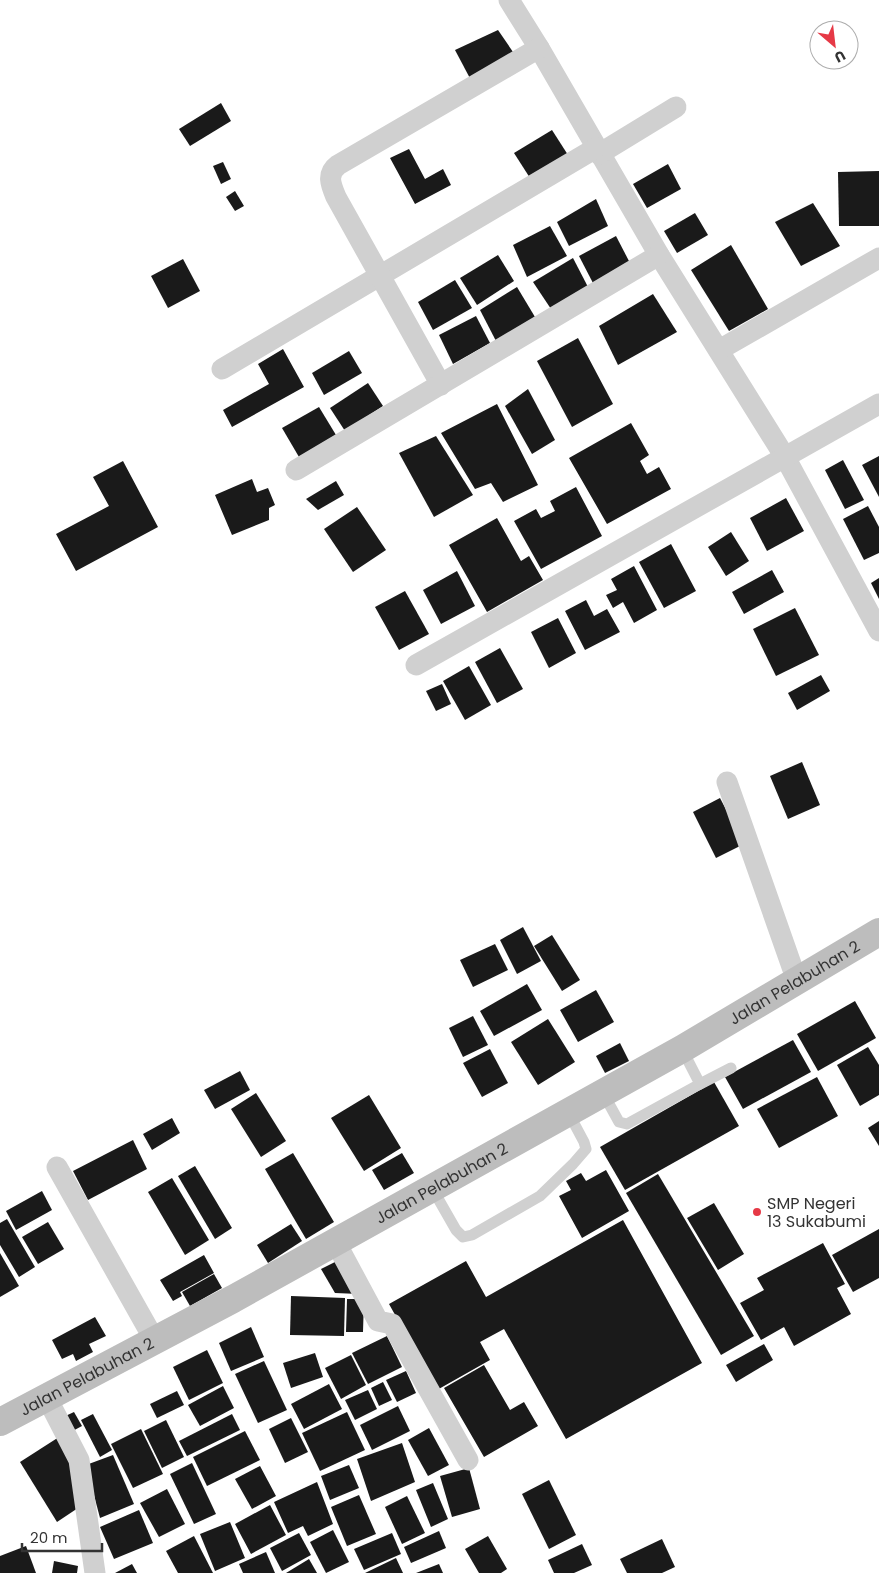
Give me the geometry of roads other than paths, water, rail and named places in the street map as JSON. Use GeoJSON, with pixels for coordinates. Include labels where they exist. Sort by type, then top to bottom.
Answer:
{"type":"FeatureCollection","features":[{"type":"Feature","properties":{"kind":"main road","name":"Jalan Pelabuhan 2"},"geometry":{"type":"LineString","coordinates":[[0,1422],[155,1341],[432,1188],[682,1048],[879,932]]}},
{"type":"Feature","properties":{"kind":"street"},"geometry":{"type":"LineString","coordinates":[[509,0],[539,48],[597,151],[784,457],[879,631]]}},
{"type":"Feature","properties":{"kind":"street"},"geometry":{"type":"LineString","coordinates":[[442,385],[336,197],[330,181],[333,169],[539,48]]}},
{"type":"Feature","properties":{"kind":"street"},"geometry":{"type":"LineString","coordinates":[[222,369],[379,276],[676,107]]}},
{"type":"Feature","properties":{"kind":"street"},"geometry":{"type":"LineString","coordinates":[[296,470],[442,385],[659,254]]}},
{"type":"Feature","properties":{"kind":"street"},"geometry":{"type":"LineString","coordinates":[[719,350],[879,258]]}},
{"type":"Feature","properties":{"kind":"street"},"geometry":{"type":"LineString","coordinates":[[416,665],[879,404]]}},
{"type":"Feature","properties":{"kind":"street"},"geometry":{"type":"LineString","coordinates":[[727,782],[797,981]]}},
{"type":"Feature","properties":{"kind":"street"},"geometry":{"type":"LineString","coordinates":[[57,1167],[155,1341]]}},
{"type":"Feature","properties":{"kind":"street"},"geometry":{"type":"LineString","coordinates":[[335,1241],[378,1321],[392,1324],[468,1460]]}},
{"type":"Feature","properties":{"kind":"street"},"geometry":{"type":"LineString","coordinates":[[47,1398],[79,1460],[95,1573]]}},
{"type":"Feature","properties":{"kind":"lane"},"geometry":{"type":"LineString","coordinates":[[682,1048],[700,1084]]}},
{"type":"Feature","properties":{"kind":"lane"},"geometry":{"type":"LineString","coordinates":[[603,1092],[619,1122],[627,1124],[731,1068]]}},
{"type":"Feature","properties":{"kind":"lane"},"geometry":{"type":"LineString","coordinates":[[432,1188],[456,1230],[463,1237],[472,1235],[540,1196],[586,1149],[568,1112]]}},
{"type":"Feature","properties":{"kind":"place","name":"SMP Negeri 13 Sukabumi"},"geometry":{"type":"Point","coordinates":[757,1212]}}]}
